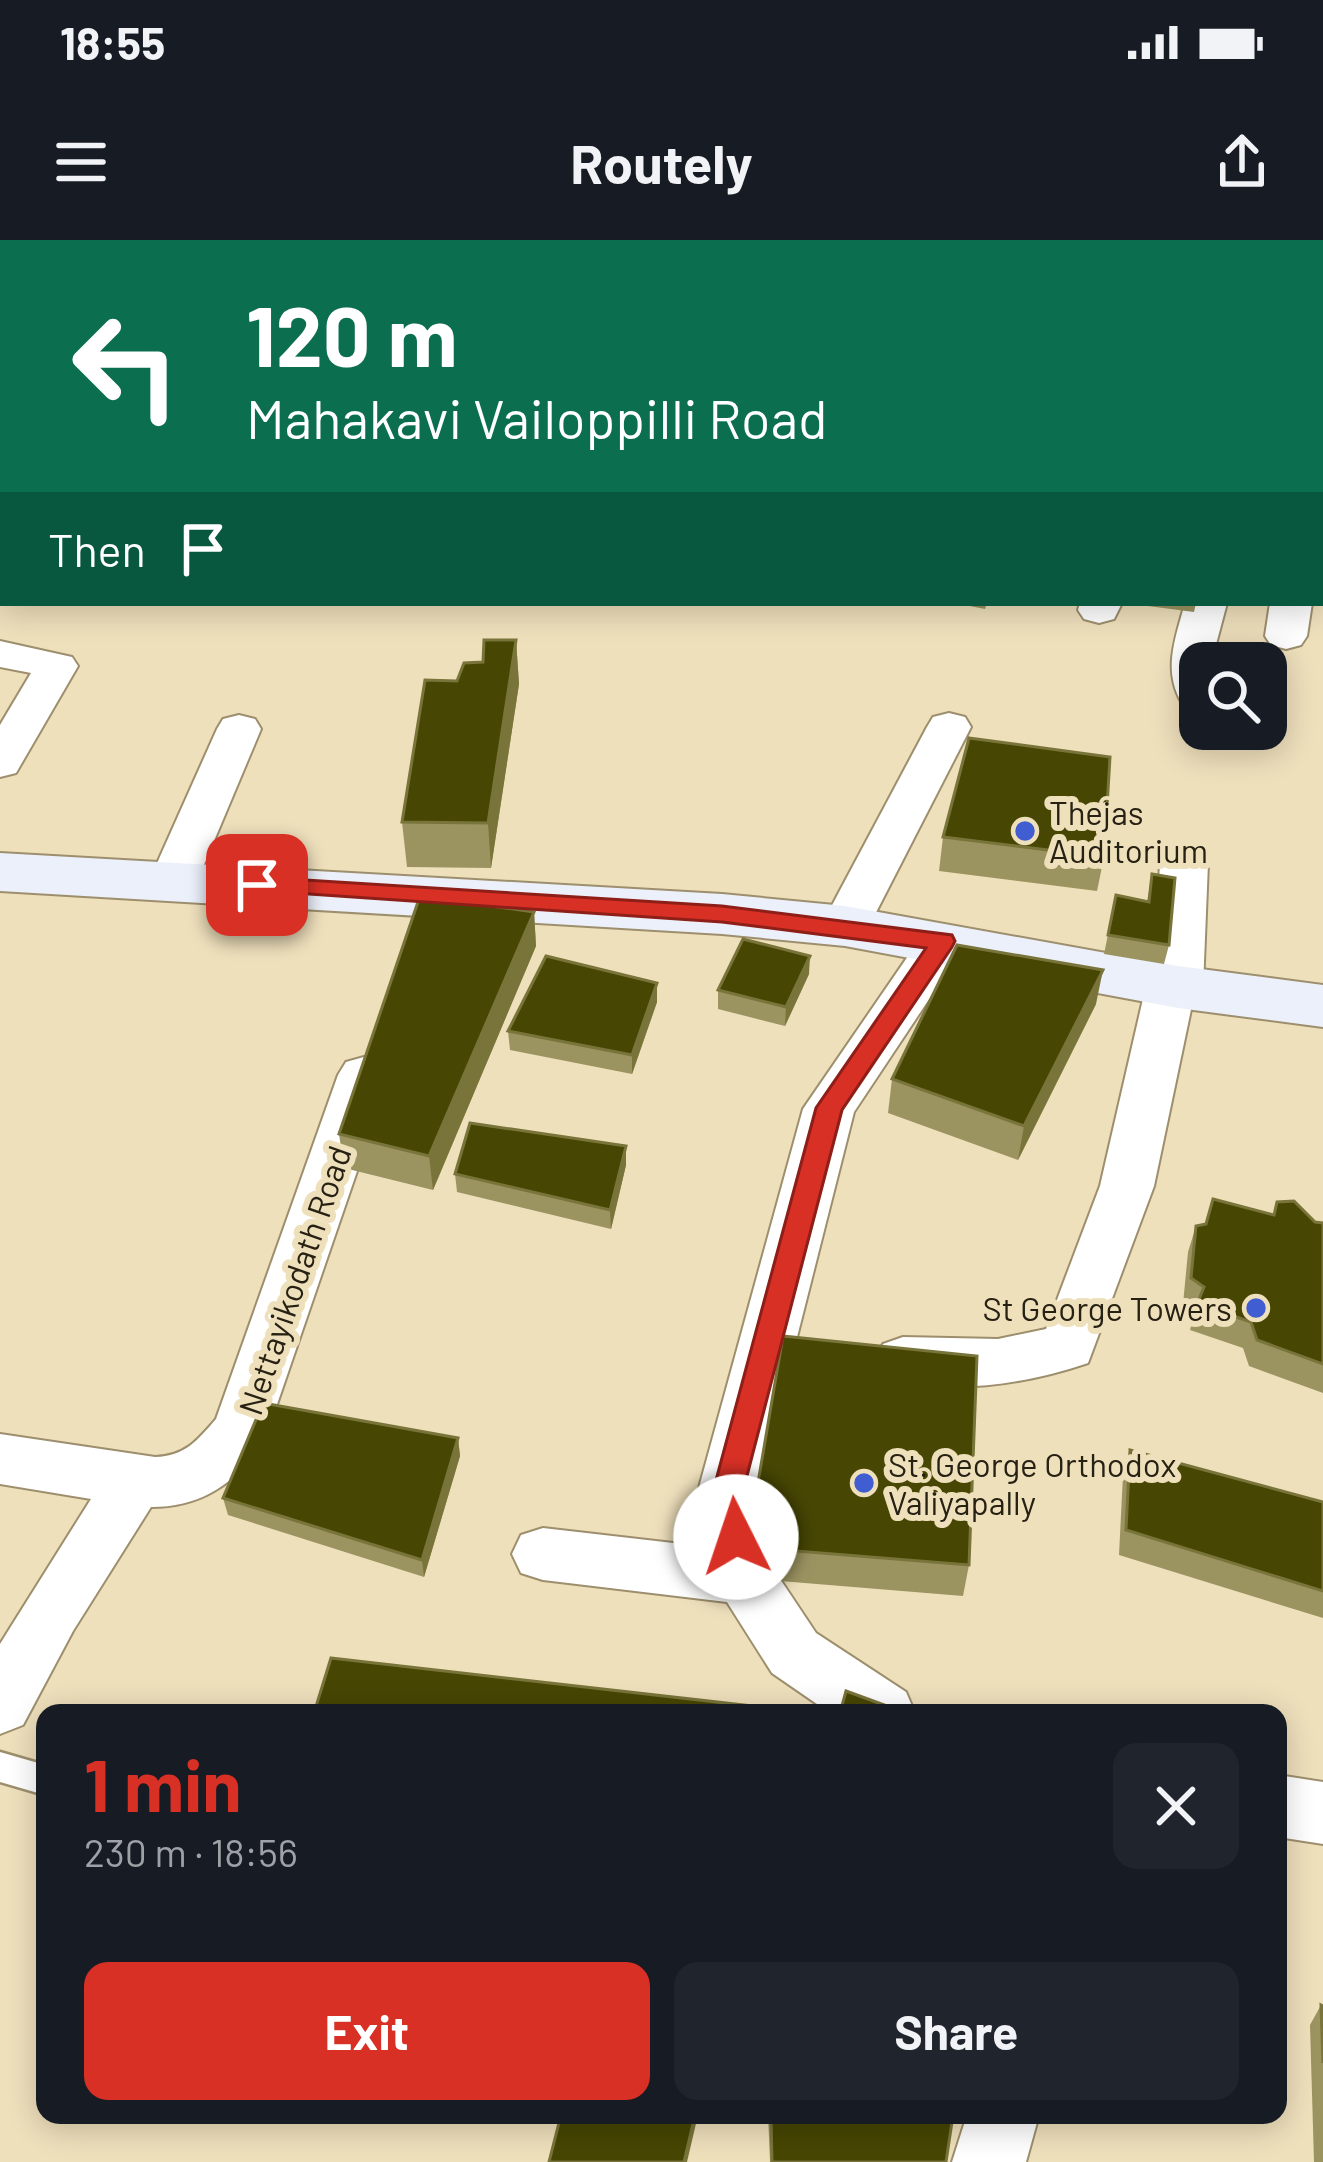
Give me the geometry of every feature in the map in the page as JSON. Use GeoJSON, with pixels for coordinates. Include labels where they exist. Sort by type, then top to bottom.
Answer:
{"type":"FeatureCollection","features":[{"type":"Feature","properties":{"kind":"main road"},"geometry":{"type":"LineString","coordinates":[[0,872],[174,879],[416,918],[845,926],[1174,986],[1323,1006]]}},
{"type":"Feature","properties":{"kind":"street"},"geometry":{"type":"LineString","coordinates":[[1196,642],[1205,606]]}},
{"type":"Feature","properties":{"kind":"street"},"geometry":{"type":"LineString","coordinates":[[0,654],[57,666],[0,763]]}},
{"type":"Feature","properties":{"kind":"street"},"geometry":{"type":"LineString","coordinates":[[845,926],[950,727]]}},
{"type":"Feature","properties":{"kind":"street"},"geometry":{"type":"LineString","coordinates":[[174,879],[239,729]]}},
{"type":"Feature","properties":{"kind":"street"},"geometry":{"type":"LineString","coordinates":[[810,1357],[998,1363],[1068,1347],[1126,1186],[1174,986],[1184,863]]}},
{"type":"Feature","properties":{"kind":"street"},"geometry":{"type":"LineString","coordinates":[[870,1704],[794,1653],[745,1578],[727,1495],[810,1357],[829,1108],[943,941]]}},
{"type":"Feature","properties":{"kind":"street","name":"Nettayikodath Road"},"geometry":{"type":"LineString","coordinates":[[0,1460],[175,1484],[208,1471],[241,1431],[262,1382],[380,1026]]}},
{"type":"Feature","properties":{"kind":"street"},"geometry":{"type":"LineString","coordinates":[[0,1705],[51,1612],[135,1481]]}},
{"type":"Feature","properties":{"kind":"street"},"geometry":{"type":"LineString","coordinates":[[543,1554],[745,1578]]}},
{"type":"Feature","properties":{"kind":"street"},"geometry":{"type":"LineString","coordinates":[[1287,1808],[1323,1814]]}},
{"type":"Feature","properties":{"kind":"street"},"geometry":{"type":"LineString","coordinates":[[989,2162],[1000,2124]]}},
{"type":"Feature","properties":{"kind":"lane"},"geometry":{"type":"LineString","coordinates":[[0,1767],[36,1777]]}},
{"type":"Feature","properties":{"kind":"building"},"geometry":{"type":"Polygon","coordinates":[[[484,640],[516,640],[488,823],[402,822],[425,680],[457,681],[464,663],[483,662],[484,640]]]}},
{"type":"Feature","properties":{"kind":"building","name":"Thejas Auditorium"},"geometry":{"type":"Polygon","coordinates":[[[969,738],[1110,757],[1104,857],[943,837],[969,738]]]}},
{"type":"Feature","properties":{"kind":"building"},"geometry":{"type":"Polygon","coordinates":[[[1152,874],[1175,878],[1169,945],[1108,935],[1116,895],[1149,902],[1152,874]]]}},
{"type":"Feature","properties":{"kind":"building"},"geometry":{"type":"Polygon","coordinates":[[[420,896],[534,912],[429,1156],[339,1134],[420,896]]]}},
{"type":"Feature","properties":{"kind":"building"},"geometry":{"type":"Polygon","coordinates":[[[743,939],[810,956],[786,1007],[718,990],[743,939]]]}},
{"type":"Feature","properties":{"kind":"building"},"geometry":{"type":"Polygon","coordinates":[[[957,945],[1103,970],[1024,1126],[892,1079],[957,945]]]}},
{"type":"Feature","properties":{"kind":"building"},"geometry":{"type":"Polygon","coordinates":[[[546,956],[657,983],[632,1055],[508,1031],[546,956]]]}},
{"type":"Feature","properties":{"kind":"building"},"geometry":{"type":"Polygon","coordinates":[[[470,1123],[626,1146],[610,1210],[455,1174],[470,1123]]]}},
{"type":"Feature","properties":{"kind":"building","name":"St George Towers"},"geometry":{"type":"Polygon","coordinates":[[[1213,1199],[1274,1215],[1277,1202],[1294,1201],[1315,1222],[1323,1223],[1323,1364],[1257,1340],[1251,1322],[1197,1304],[1204,1287],[1191,1278],[1196,1226],[1206,1224],[1213,1199]]]}},
{"type":"Feature","properties":{"kind":"building","name":"St. George Orthodox Valiyapally"},"geometry":{"type":"Polygon","coordinates":[[[783,1336],[977,1356],[969,1565],[747,1547],[783,1336]]]}},
{"type":"Feature","properties":{"kind":"building"},"geometry":{"type":"Polygon","coordinates":[[[263,1403],[458,1438],[422,1560],[223,1498],[263,1403]]]}},
{"type":"Feature","properties":{"kind":"building"},"geometry":{"type":"Polygon","coordinates":[[[1130,1450],[1323,1502],[1323,1591],[1126,1530],[1130,1450]]]}},
{"type":"Feature","properties":{"kind":"building"},"geometry":{"type":"Polygon","coordinates":[[[331,1658],[734,1704],[317,1704],[331,1658]]]}},
{"type":"Feature","properties":{"kind":"building"},"geometry":{"type":"Polygon","coordinates":[[[846,1691],[881,1704],[842,1704],[846,1691]]]}},
{"type":"Feature","properties":{"kind":"building"},"geometry":{"type":"Polygon","coordinates":[[[559,2124],[693,2124],[684,2162],[549,2162],[559,2124]]]}},
{"type":"Feature","properties":{"kind":"building"},"geometry":{"type":"Polygon","coordinates":[[[771,2124],[952,2124],[946,2162],[772,2162],[771,2124]]]}},
{"type":"Feature","properties":{"kind":"place","name":"Thejas Auditorium"},"geometry":{"type":"Point","coordinates":[1025,831]}},
{"type":"Feature","properties":{"kind":"place","name":"St George Towers"},"geometry":{"type":"Point","coordinates":[1256,1308]}},
{"type":"Feature","properties":{"kind":"place","name":"St. George Orthodox Valiyapally"},"geometry":{"type":"Point","coordinates":[864,1483]}},
{"type":"Feature","properties":{"kind":"route"},"geometry":{"type":"LineString","coordinates":[[257,885],[722,914],[943,941],[829,1108],[727,1495],[736,1537]]}}]}
